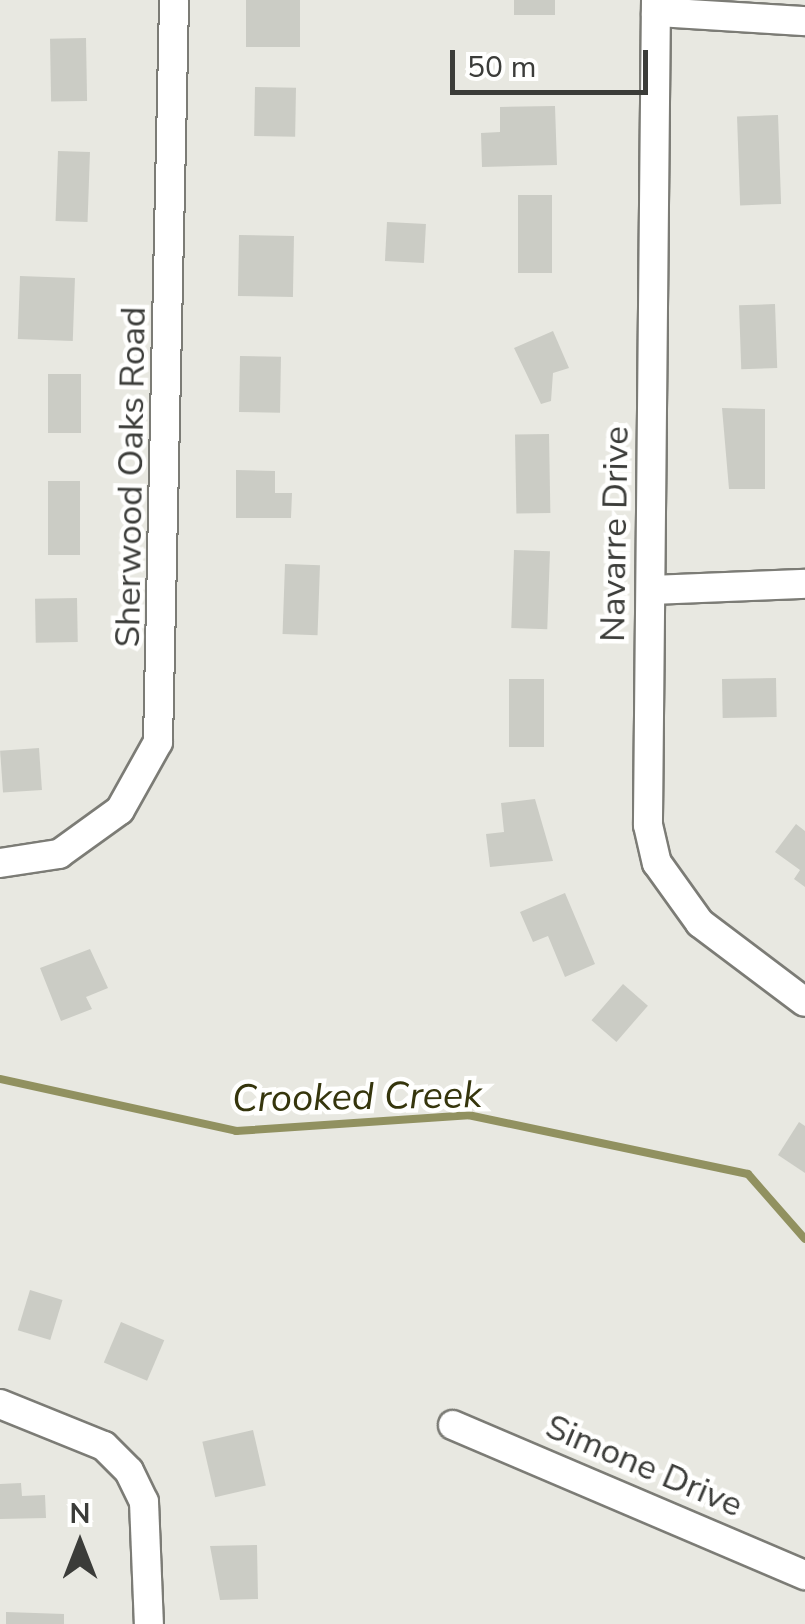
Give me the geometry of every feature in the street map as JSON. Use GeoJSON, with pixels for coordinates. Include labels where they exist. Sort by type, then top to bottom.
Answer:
{"type":"FeatureCollection","features":[{"type":"Feature","properties":{"kind":"street","name":"Sherwood Oaks Road"},"geometry":{"type":"LineString","coordinates":[[0,863],[59,854],[120,810],[158,742],[174,0]]}},
{"type":"Feature","properties":{"kind":"street"},"geometry":{"type":"LineString","coordinates":[[656,6],[805,21]]}},
{"type":"Feature","properties":{"kind":"street","name":"Navarre Drive"},"geometry":{"type":"LineString","coordinates":[[656,6],[654,590],[648,824],[657,862],[700,923],[805,1002]]}},
{"type":"Feature","properties":{"kind":"street"},"geometry":{"type":"LineString","coordinates":[[654,590],[805,584]]}},
{"type":"Feature","properties":{"kind":"street"},"geometry":{"type":"LineString","coordinates":[[0,1404],[104,1446],[129,1471],[144,1502],[149,1624]]}},
{"type":"Feature","properties":{"kind":"street","name":"Simone Drive"},"geometry":{"type":"LineString","coordinates":[[453,1425],[805,1575]]}},
{"type":"Feature","properties":{"kind":"building"},"geometry":{"type":"Polygon","coordinates":[[[246,0],[300,0],[300,47],[246,47],[246,0]]]}},
{"type":"Feature","properties":{"kind":"building"},"geometry":{"type":"Polygon","coordinates":[[[514,0],[555,0],[555,15],[514,15],[514,0]]]}},
{"type":"Feature","properties":{"kind":"building"},"geometry":{"type":"Polygon","coordinates":[[[86,38],[87,101],[51,102],[50,39],[86,38]]]}},
{"type":"Feature","properties":{"kind":"building"},"geometry":{"type":"Polygon","coordinates":[[[255,87],[296,88],[295,137],[254,136],[255,87]]]}},
{"type":"Feature","properties":{"kind":"building"},"geometry":{"type":"Polygon","coordinates":[[[555,106],[557,165],[482,167],[481,133],[500,132],[500,107],[555,106]]]}},
{"type":"Feature","properties":{"kind":"building"},"geometry":{"type":"Polygon","coordinates":[[[778,115],[781,204],[740,205],[737,116],[778,115]]]}},
{"type":"Feature","properties":{"kind":"building"},"geometry":{"type":"Polygon","coordinates":[[[58,151],[90,152],[88,222],[56,221],[58,151]]]}},
{"type":"Feature","properties":{"kind":"building"},"geometry":{"type":"Polygon","coordinates":[[[518,195],[552,195],[552,273],[518,273],[518,195]]]}},
{"type":"Feature","properties":{"kind":"building"},"geometry":{"type":"Polygon","coordinates":[[[387,222],[426,224],[424,263],[385,261],[387,222]]]}},
{"type":"Feature","properties":{"kind":"building"},"geometry":{"type":"Polygon","coordinates":[[[239,235],[294,236],[293,297],[238,296],[239,235]]]}},
{"type":"Feature","properties":{"kind":"building"},"geometry":{"type":"Polygon","coordinates":[[[20,276],[75,278],[73,341],[18,339],[20,276]]]}},
{"type":"Feature","properties":{"kind":"building"},"geometry":{"type":"Polygon","coordinates":[[[775,304],[777,368],[741,369],[739,305],[775,304]]]}},
{"type":"Feature","properties":{"kind":"building"},"geometry":{"type":"Polygon","coordinates":[[[553,331],[569,368],[553,373],[551,401],[541,404],[514,348],[553,331]]]}},
{"type":"Feature","properties":{"kind":"building"},"geometry":{"type":"Polygon","coordinates":[[[240,356],[281,357],[280,413],[239,412],[240,356]]]}},
{"type":"Feature","properties":{"kind":"building"},"geometry":{"type":"Polygon","coordinates":[[[48,374],[81,374],[81,433],[48,433],[48,374]]]}},
{"type":"Feature","properties":{"kind":"building"},"geometry":{"type":"Polygon","coordinates":[[[722,408],[765,409],[765,489],[729,489],[722,408]]]}},
{"type":"Feature","properties":{"kind":"building"},"geometry":{"type":"Polygon","coordinates":[[[549,434],[550,513],[516,514],[515,435],[549,434]]]}},
{"type":"Feature","properties":{"kind":"building"},"geometry":{"type":"Polygon","coordinates":[[[236,470],[275,471],[275,493],[292,493],[291,518],[236,518],[236,470]]]}},
{"type":"Feature","properties":{"kind":"building"},"geometry":{"type":"Polygon","coordinates":[[[48,481],[80,481],[80,555],[48,555],[48,481]]]}},
{"type":"Feature","properties":{"kind":"building"},"geometry":{"type":"Polygon","coordinates":[[[514,550],[550,551],[547,629],[511,628],[514,550]]]}},
{"type":"Feature","properties":{"kind":"building"},"geometry":{"type":"Polygon","coordinates":[[[285,564],[320,565],[318,635],[283,634],[285,564]]]}},
{"type":"Feature","properties":{"kind":"building"},"geometry":{"type":"Polygon","coordinates":[[[77,598],[78,642],[36,643],[35,599],[77,598]]]}},
{"type":"Feature","properties":{"kind":"building"},"geometry":{"type":"Polygon","coordinates":[[[776,678],[777,717],[723,718],[722,679],[776,678]]]}},
{"type":"Feature","properties":{"kind":"building"},"geometry":{"type":"Polygon","coordinates":[[[509,679],[544,679],[544,747],[509,747],[509,679]]]}},
{"type":"Feature","properties":{"kind":"building"},"geometry":{"type":"Polygon","coordinates":[[[39,748],[42,790],[3,793],[0,751],[39,748]]]}},
{"type":"Feature","properties":{"kind":"building"},"geometry":{"type":"Polygon","coordinates":[[[535,799],[553,861],[490,867],[486,834],[504,832],[501,803],[535,799]]]}},
{"type":"Feature","properties":{"kind":"building"},"geometry":{"type":"Polygon","coordinates":[[[796,824],[805,831],[805,887],[794,879],[800,870],[775,852],[796,824]]]}},
{"type":"Feature","properties":{"kind":"building"},"geometry":{"type":"Polygon","coordinates":[[[565,893],[595,964],[565,977],[548,936],[533,942],[520,912],[565,893]]]}},
{"type":"Feature","properties":{"kind":"building"},"geometry":{"type":"Polygon","coordinates":[[[90,949],[108,988],[86,997],[92,1009],[61,1021],[40,968],[90,949]]]}},
{"type":"Feature","properties":{"kind":"building"},"geometry":{"type":"Polygon","coordinates":[[[623,984],[648,1006],[616,1042],[592,1020],[623,984]]]}},
{"type":"Feature","properties":{"kind":"building"},"geometry":{"type":"Polygon","coordinates":[[[799,1122],[805,1126],[805,1173],[778,1155],[799,1122]]]}},
{"type":"Feature","properties":{"kind":"building"},"geometry":{"type":"Polygon","coordinates":[[[30,1290],[63,1300],[50,1340],[18,1330],[30,1290]]]}},
{"type":"Feature","properties":{"kind":"building"},"geometry":{"type":"Polygon","coordinates":[[[121,1322],[164,1340],[147,1381],[104,1363],[121,1322]]]}},
{"type":"Feature","properties":{"kind":"building"},"geometry":{"type":"Polygon","coordinates":[[[253,1430],[266,1486],[215,1497],[202,1442],[253,1430]]]}},
{"type":"Feature","properties":{"kind":"building"},"geometry":{"type":"Polygon","coordinates":[[[21,1483],[22,1496],[45,1495],[46,1518],[0,1519],[0,1484],[21,1483]]]}},
{"type":"Feature","properties":{"kind":"building"},"geometry":{"type":"Polygon","coordinates":[[[257,1545],[258,1599],[220,1600],[210,1546],[257,1545]]]}},
{"type":"Feature","properties":{"kind":"building"},"geometry":{"type":"Polygon","coordinates":[[[6,1612],[64,1614],[64,1624],[6,1624],[6,1612]]]}},
{"type":"Feature","properties":{"kind":"waterway","name":"Crooked Creek"},"geometry":{"type":"LineString","coordinates":[[0,1079],[236,1131],[468,1115],[748,1174],[805,1239]]}}]}
